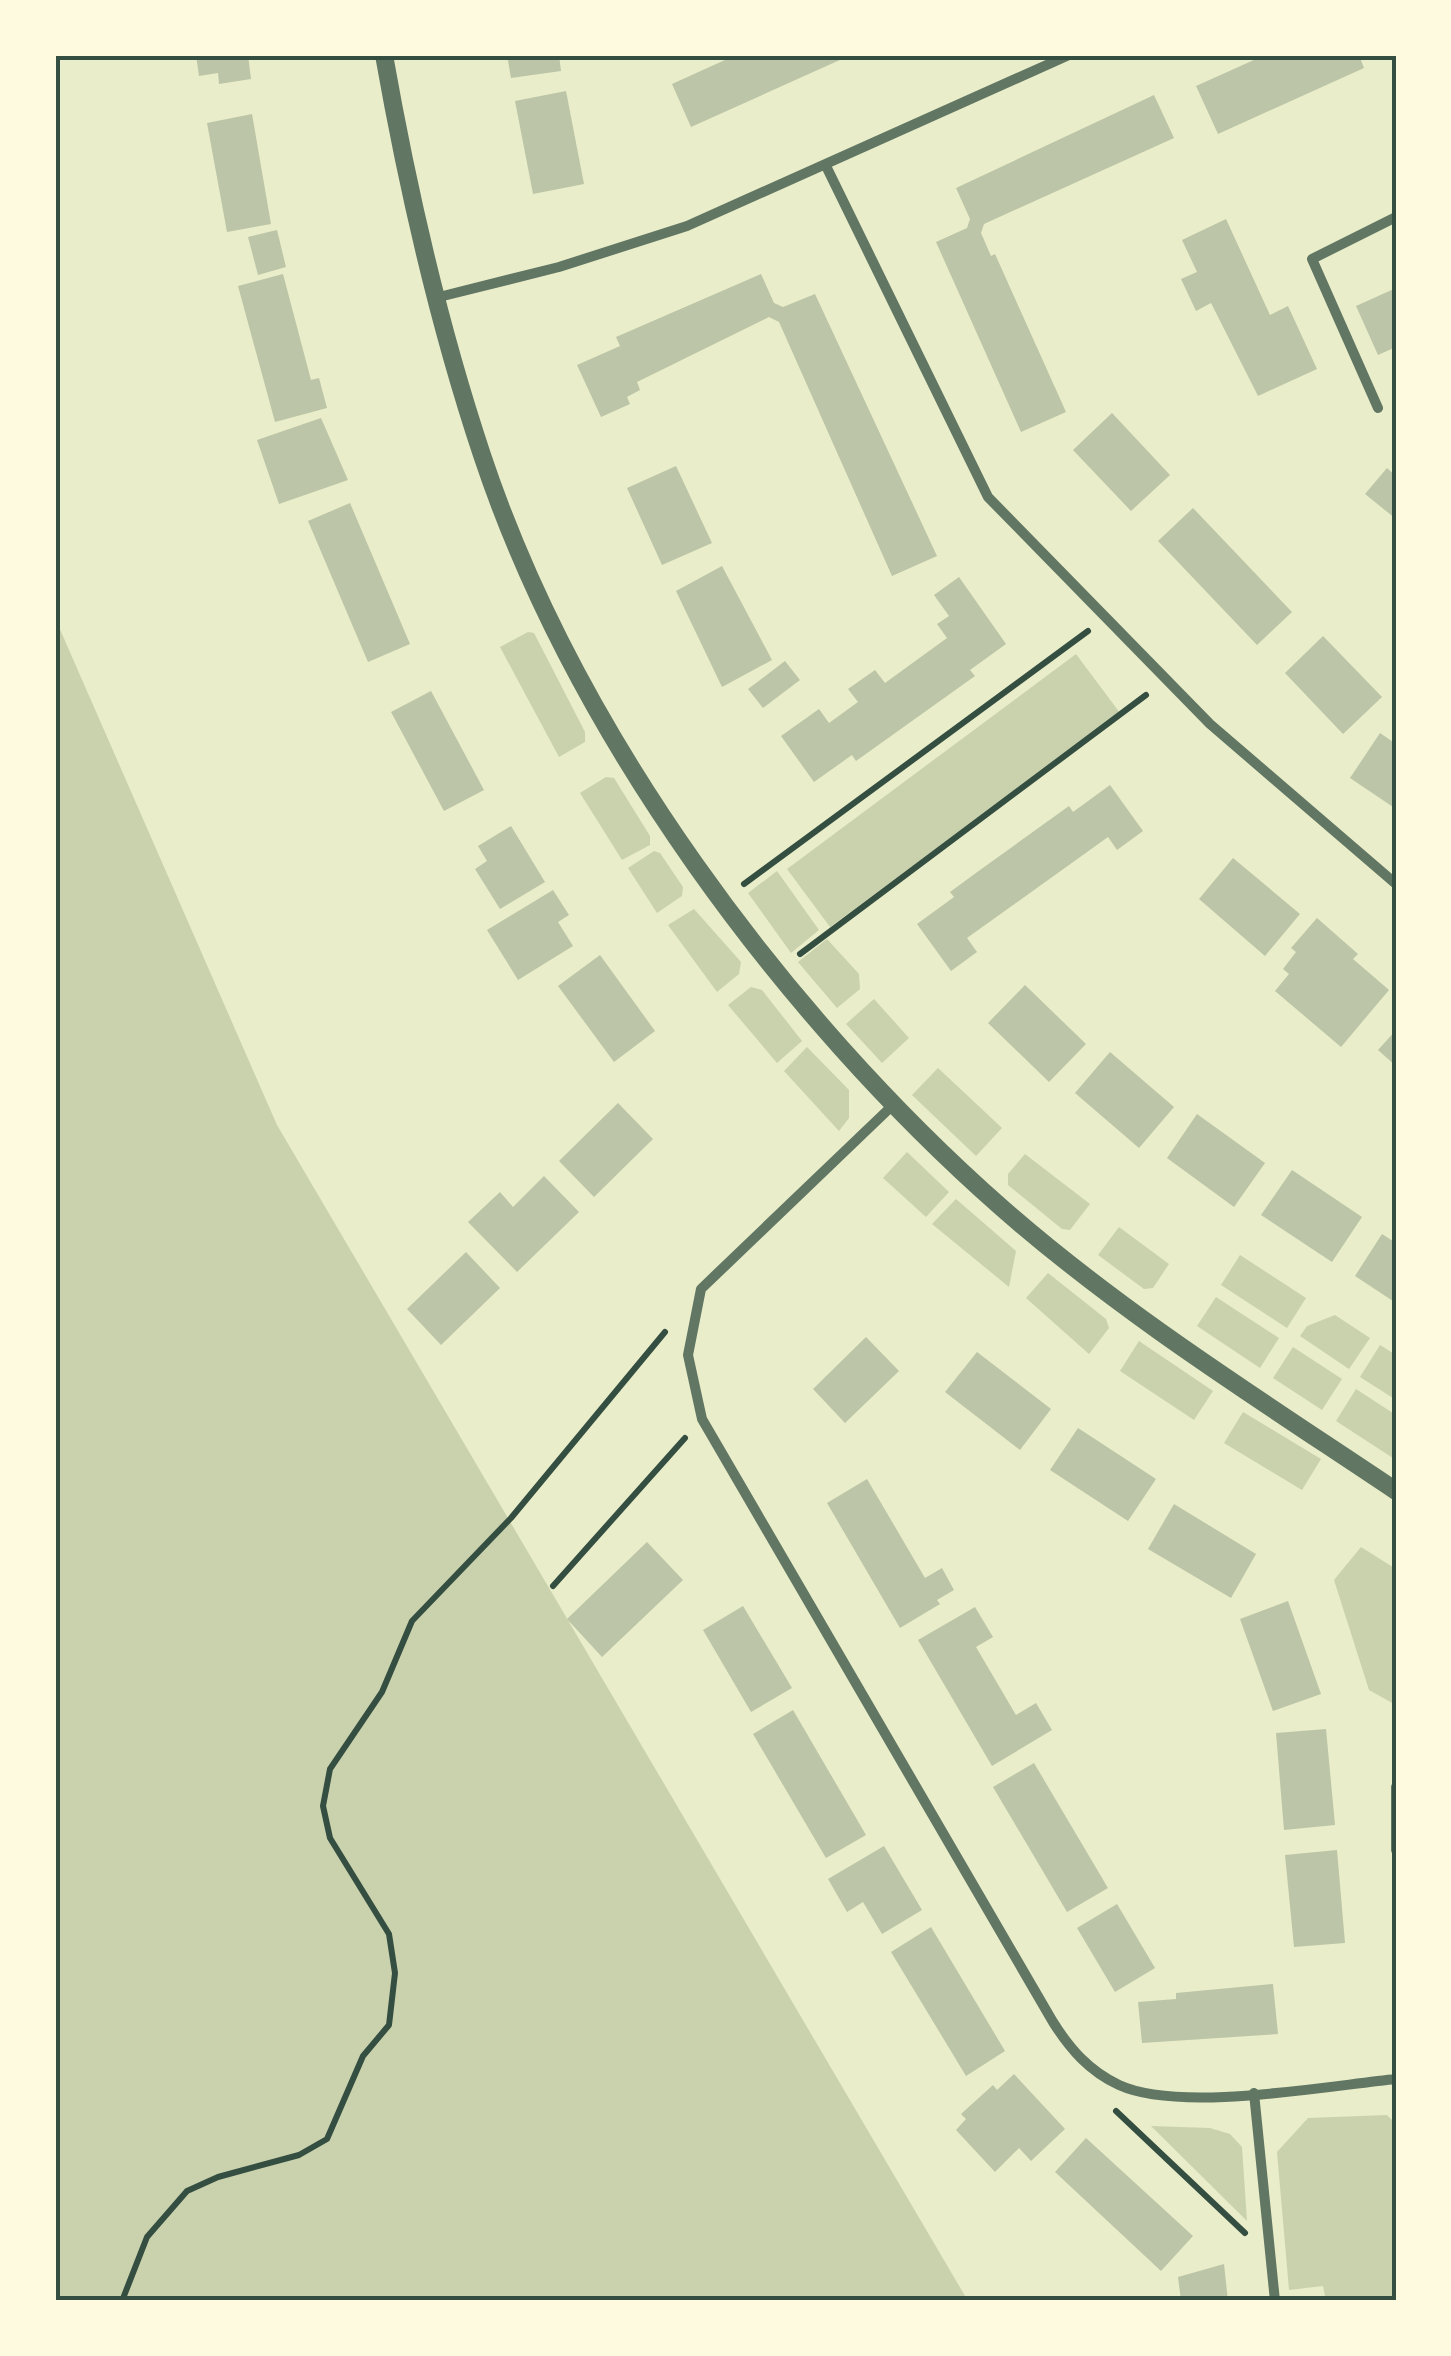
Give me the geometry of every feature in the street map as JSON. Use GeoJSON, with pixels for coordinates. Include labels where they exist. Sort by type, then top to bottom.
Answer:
{"type":"FeatureCollection","features":[{"type":"Feature","properties":{"kind":"street"},"geometry":{"type":"LineString","coordinates":[[384,55],[408,193],[483,458],[541,597],[634,768],[722,899],[850,1062],[1002,1208],[1128,1310],[1396,1491]]}},
{"type":"Feature","properties":{"kind":"street"},"geometry":{"type":"LineString","coordinates":[[435,298],[629,247],[826,166],[1069,55]]}},
{"type":"Feature","properties":{"kind":"street"},"geometry":{"type":"LineString","coordinates":[[826,166],[988,497],[1210,724],[1396,884]]}},
{"type":"Feature","properties":{"kind":"street"},"geometry":{"type":"LineString","coordinates":[[1378,408],[1312,258],[1396,217]]}},
{"type":"Feature","properties":{"kind":"street"},"geometry":{"type":"LineString","coordinates":[[893,1105],[702,1289],[688,1356],[702,1419],[1067,2043],[1103,2076],[1162,2096],[1254,2093],[1396,2080]]}},
{"type":"Feature","properties":{"kind":"street"},"geometry":{"type":"LineString","coordinates":[[1396,1787],[1396,1850]]}},
{"type":"Feature","properties":{"kind":"street"},"geometry":{"type":"LineString","coordinates":[[1254,2093],[1275,2301]]}},
{"type":"Feature","properties":{"kind":"path"},"geometry":{"type":"LineString","coordinates":[[722,899],[1106,618]]}},
{"type":"Feature","properties":{"kind":"path"},"geometry":{"type":"LineString","coordinates":[[777,971],[1167,679]]}},
{"type":"Feature","properties":{"kind":"path"},"geometry":{"type":"LineString","coordinates":[[122,2301],[148,2238],[187,2191],[218,2177],[299,2155],[327,2139],[363,2056],[389,2025],[395,1973],[388,1934],[330,1838],[323,1806],[330,1770],[382,1692],[412,1621],[510,1518],[702,1289]]}},
{"type":"Feature","properties":{"kind":"path"},"geometry":{"type":"LineString","coordinates":[[553,1586],[702,1419]]}},
{"type":"Feature","properties":{"kind":"path"},"geometry":{"type":"LineString","coordinates":[[1108,2103],[1271,2258]]}},
{"type":"Feature","properties":{"kind":"green space"},"geometry":{"type":"Polygon","coordinates":[[[55,618],[277,1125],[968,2301],[55,2301],[55,618]]]}},
{"type":"Feature","properties":{"kind":"green space"},"geometry":{"type":"Polygon","coordinates":[[[528,632],[534,633],[585,732],[585,742],[559,757],[500,647],[528,632]]]}},
{"type":"Feature","properties":{"kind":"green space"},"geometry":{"type":"Polygon","coordinates":[[[1076,654],[1120,713],[830,927],[787,869],[1076,654]]]}},
{"type":"Feature","properties":{"kind":"green space"},"geometry":{"type":"Polygon","coordinates":[[[606,777],[614,778],[650,836],[650,845],[622,860],[580,793],[606,777]]]}},
{"type":"Feature","properties":{"kind":"green space"},"geometry":{"type":"Polygon","coordinates":[[[654,851],[660,853],[683,887],[682,896],[657,913],[628,868],[654,851]]]}},
{"type":"Feature","properties":{"kind":"green space"},"geometry":{"type":"Polygon","coordinates":[[[777,871],[819,930],[791,953],[748,893],[777,871]]]}},
{"type":"Feature","properties":{"kind":"green space"},"geometry":{"type":"Polygon","coordinates":[[[694,909],[741,962],[739,974],[717,992],[668,925],[694,909]]]}},
{"type":"Feature","properties":{"kind":"green space"},"geometry":{"type":"Polygon","coordinates":[[[827,939],[859,974],[860,989],[837,1008],[798,962],[827,939]]]}},
{"type":"Feature","properties":{"kind":"green space"},"geometry":{"type":"Polygon","coordinates":[[[751,987],[762,990],[802,1041],[777,1063],[728,1005],[751,987]]]}},
{"type":"Feature","properties":{"kind":"green space"},"geometry":{"type":"Polygon","coordinates":[[[874,999],[909,1038],[882,1063],[846,1024],[874,999]]]}},
{"type":"Feature","properties":{"kind":"green space"},"geometry":{"type":"Polygon","coordinates":[[[807,1047],[849,1090],[849,1118],[839,1131],[784,1071],[807,1047]]]}},
{"type":"Feature","properties":{"kind":"green space"},"geometry":{"type":"Polygon","coordinates":[[[938,1068],[1002,1128],[976,1156],[912,1095],[938,1068]]]}},
{"type":"Feature","properties":{"kind":"green space"},"geometry":{"type":"Polygon","coordinates":[[[907,1152],[949,1192],[926,1217],[883,1178],[907,1152]]]}},
{"type":"Feature","properties":{"kind":"green space"},"geometry":{"type":"Polygon","coordinates":[[[1025,1154],[1090,1204],[1070,1230],[1062,1229],[1008,1185],[1008,1174],[1025,1154]]]}},
{"type":"Feature","properties":{"kind":"green space"},"geometry":{"type":"Polygon","coordinates":[[[956,1199],[1016,1251],[1009,1287],[932,1224],[956,1199]]]}},
{"type":"Feature","properties":{"kind":"green space"},"geometry":{"type":"Polygon","coordinates":[[[1119,1227],[1169,1264],[1153,1288],[1144,1289],[1098,1255],[1119,1227]]]}},
{"type":"Feature","properties":{"kind":"green space"},"geometry":{"type":"Polygon","coordinates":[[[1240,1255],[1306,1298],[1287,1328],[1221,1285],[1240,1255]]]}},
{"type":"Feature","properties":{"kind":"green space"},"geometry":{"type":"Polygon","coordinates":[[[1048,1273],[1106,1319],[1109,1328],[1089,1354],[1026,1298],[1048,1273]]]}},
{"type":"Feature","properties":{"kind":"green space"},"geometry":{"type":"Polygon","coordinates":[[[1216,1297],[1279,1338],[1260,1368],[1197,1326],[1216,1297]]]}},
{"type":"Feature","properties":{"kind":"green space"},"geometry":{"type":"Polygon","coordinates":[[[1335,1315],[1370,1338],[1349,1369],[1300,1336],[1307,1326],[1335,1315]]]}},
{"type":"Feature","properties":{"kind":"green space"},"geometry":{"type":"Polygon","coordinates":[[[1139,1341],[1213,1391],[1194,1420],[1120,1371],[1139,1341]]]}},
{"type":"Feature","properties":{"kind":"green space"},"geometry":{"type":"Polygon","coordinates":[[[1380,1345],[1396,1355],[1396,1400],[1360,1377],[1380,1345]]]}},
{"type":"Feature","properties":{"kind":"green space"},"geometry":{"type":"Polygon","coordinates":[[[1293,1347],[1342,1379],[1322,1410],[1273,1378],[1293,1347]]]}},
{"type":"Feature","properties":{"kind":"green space"},"geometry":{"type":"Polygon","coordinates":[[[1356,1389],[1396,1415],[1396,1460],[1336,1421],[1356,1389]]]}},
{"type":"Feature","properties":{"kind":"green space"},"geometry":{"type":"Polygon","coordinates":[[[1243,1412],[1321,1459],[1302,1490],[1224,1443],[1243,1412]]]}},
{"type":"Feature","properties":{"kind":"green space"},"geometry":{"type":"Polygon","coordinates":[[[1361,1547],[1396,1569],[1396,1705],[1369,1690],[1334,1580],[1361,1547]]]}},
{"type":"Feature","properties":{"kind":"green space"},"geometry":{"type":"Polygon","coordinates":[[[1387,2115],[1396,2124],[1396,2301],[1326,2301],[1323,2286],[1289,2290],[1277,2152],[1308,2118],[1387,2115]]]}},
{"type":"Feature","properties":{"kind":"green space"},"geometry":{"type":"Polygon","coordinates":[[[1151,2126],[1210,2128],[1230,2134],[1242,2147],[1247,2221],[1151,2126]]]}},
{"type":"Feature","properties":{"kind":"building"},"geometry":{"type":"Polygon","coordinates":[[[196,55],[248,55],[251,79],[219,84],[218,73],[199,76],[196,55]]]}},
{"type":"Feature","properties":{"kind":"building"},"geometry":{"type":"Polygon","coordinates":[[[507,55],[559,55],[561,71],[511,78],[507,55]]]}},
{"type":"Feature","properties":{"kind":"building"},"geometry":{"type":"Polygon","coordinates":[[[736,55],[851,55],[691,127],[672,84],[736,55]]]}},
{"type":"Feature","properties":{"kind":"building"},"geometry":{"type":"Polygon","coordinates":[[[1265,55],[1359,55],[1364,68],[1218,134],[1196,86],[1265,55]]]}},
{"type":"Feature","properties":{"kind":"building"},"geometry":{"type":"Polygon","coordinates":[[[566,91],[584,184],[533,194],[515,101],[566,91]]]}},
{"type":"Feature","properties":{"kind":"building"},"geometry":{"type":"Polygon","coordinates":[[[1154,95],[1174,138],[984,224],[981,233],[991,256],[995,254],[1066,412],[1021,432],[936,242],[967,228],[970,219],[956,188],[1154,95]]]}},
{"type":"Feature","properties":{"kind":"building"},"geometry":{"type":"Polygon","coordinates":[[[252,114],[271,224],[227,232],[207,123],[252,114]]]}},
{"type":"Feature","properties":{"kind":"building"},"geometry":{"type":"Polygon","coordinates":[[[1226,219],[1270,315],[1288,306],[1317,369],[1258,396],[1211,303],[1196,311],[1181,279],[1197,272],[1182,240],[1226,219]]]}},
{"type":"Feature","properties":{"kind":"building"},"geometry":{"type":"Polygon","coordinates":[[[277,230],[286,267],[258,275],[248,237],[277,230]]]}},
{"type":"Feature","properties":{"kind":"building"},"geometry":{"type":"Polygon","coordinates":[[[283,274],[311,380],[319,378],[327,408],[275,422],[238,286],[283,274]]]}},
{"type":"Feature","properties":{"kind":"building"},"geometry":{"type":"Polygon","coordinates":[[[761,274],[774,303],[783,307],[815,294],[937,556],[892,576],[779,322],[769,317],[637,382],[640,390],[627,397],[630,404],[601,417],[577,365],[620,346],[616,337],[761,274]]]}},
{"type":"Feature","properties":{"kind":"building"},"geometry":{"type":"Polygon","coordinates":[[[1396,288],[1396,347],[1378,355],[1356,306],[1396,288]]]}},
{"type":"Feature","properties":{"kind":"building"},"geometry":{"type":"Polygon","coordinates":[[[1112,413],[1170,475],[1131,511],[1073,450],[1112,413]]]}},
{"type":"Feature","properties":{"kind":"building"},"geometry":{"type":"Polygon","coordinates":[[[321,418],[348,480],[279,504],[257,440],[321,418]]]}},
{"type":"Feature","properties":{"kind":"building"},"geometry":{"type":"Polygon","coordinates":[[[676,466],[712,543],[662,565],[627,488],[676,466]]]}},
{"type":"Feature","properties":{"kind":"building"},"geometry":{"type":"Polygon","coordinates":[[[1387,468],[1396,476],[1396,519],[1365,494],[1387,468]]]}},
{"type":"Feature","properties":{"kind":"building"},"geometry":{"type":"Polygon","coordinates":[[[350,503],[410,644],[368,662],[308,521],[350,503]]]}},
{"type":"Feature","properties":{"kind":"building"},"geometry":{"type":"Polygon","coordinates":[[[1193,508],[1292,612],[1257,645],[1158,541],[1193,508]]]}},
{"type":"Feature","properties":{"kind":"building"},"geometry":{"type":"Polygon","coordinates":[[[722,566],[772,660],[722,687],[676,591],[722,566]]]}},
{"type":"Feature","properties":{"kind":"building"},"geometry":{"type":"Polygon","coordinates":[[[959,577],[1006,644],[970,670],[975,676],[856,761],[852,755],[814,782],[781,736],[819,709],[829,723],[858,702],[848,689],[875,670],[885,683],[947,638],[937,624],[949,616],[934,595],[959,577]]]}},
{"type":"Feature","properties":{"kind":"building"},"geometry":{"type":"Polygon","coordinates":[[[1323,636],[1382,697],[1343,734],[1285,673],[1323,636]]]}},
{"type":"Feature","properties":{"kind":"building"},"geometry":{"type":"Polygon","coordinates":[[[785,661],[800,680],[763,708],[748,689],[785,661]]]}},
{"type":"Feature","properties":{"kind":"building"},"geometry":{"type":"Polygon","coordinates":[[[431,691],[484,790],[444,811],[391,712],[431,691]]]}},
{"type":"Feature","properties":{"kind":"building"},"geometry":{"type":"Polygon","coordinates":[[[1380,733],[1396,744],[1396,809],[1350,778],[1380,733]]]}},
{"type":"Feature","properties":{"kind":"building"},"geometry":{"type":"Polygon","coordinates":[[[1110,785],[1143,831],[1117,850],[1108,837],[967,938],[977,952],[951,971],[917,924],[954,897],[950,892],[980,870],[1069,806],[1073,812],[1110,785]]]}},
{"type":"Feature","properties":{"kind":"building"},"geometry":{"type":"Polygon","coordinates":[[[511,826],[545,882],[500,909],[475,869],[487,861],[478,846],[511,826]]]}},
{"type":"Feature","properties":{"kind":"building"},"geometry":{"type":"Polygon","coordinates":[[[1233,858],[1300,914],[1265,956],[1199,899],[1233,858]]]}},
{"type":"Feature","properties":{"kind":"building"},"geometry":{"type":"Polygon","coordinates":[[[553,890],[569,915],[558,922],[573,946],[518,980],[487,930],[553,890]]]}},
{"type":"Feature","properties":{"kind":"building"},"geometry":{"type":"Polygon","coordinates":[[[1317,918],[1358,954],[1353,959],[1389,990],[1341,1047],[1275,991],[1289,974],[1283,969],[1296,952],[1291,948],[1317,918]]]}},
{"type":"Feature","properties":{"kind":"building"},"geometry":{"type":"Polygon","coordinates":[[[600,955],[655,1031],[614,1062],[558,986],[600,955]]]}},
{"type":"Feature","properties":{"kind":"building"},"geometry":{"type":"Polygon","coordinates":[[[1025,985],[1086,1044],[1049,1082],[988,1023],[1025,985]]]}},
{"type":"Feature","properties":{"kind":"building"},"geometry":{"type":"Polygon","coordinates":[[[1396,1030],[1396,1066],[1378,1050],[1396,1030]]]}},
{"type":"Feature","properties":{"kind":"building"},"geometry":{"type":"Polygon","coordinates":[[[1110,1052],[1174,1107],[1139,1148],[1075,1093],[1110,1052]]]}},
{"type":"Feature","properties":{"kind":"building"},"geometry":{"type":"Polygon","coordinates":[[[618,1103],[653,1139],[594,1197],[559,1161],[618,1103]]]}},
{"type":"Feature","properties":{"kind":"building"},"geometry":{"type":"Polygon","coordinates":[[[1197,1114],[1265,1163],[1234,1207],[1167,1158],[1197,1114]]]}},
{"type":"Feature","properties":{"kind":"building"},"geometry":{"type":"Polygon","coordinates":[[[1292,1170],[1362,1217],[1332,1262],[1261,1215],[1292,1170]]]}},
{"type":"Feature","properties":{"kind":"building"},"geometry":{"type":"Polygon","coordinates":[[[544,1176],[579,1212],[517,1272],[468,1222],[500,1192],[513,1207],[544,1176]]]}},
{"type":"Feature","properties":{"kind":"building"},"geometry":{"type":"Polygon","coordinates":[[[1382,1234],[1396,1243],[1396,1303],[1355,1276],[1382,1234]]]}},
{"type":"Feature","properties":{"kind":"building"},"geometry":{"type":"Polygon","coordinates":[[[466,1252],[500,1288],[441,1345],[407,1309],[466,1252]]]}},
{"type":"Feature","properties":{"kind":"building"},"geometry":{"type":"Polygon","coordinates":[[[866,1337],[899,1371],[845,1423],[813,1389],[866,1337]]]}},
{"type":"Feature","properties":{"kind":"building"},"geometry":{"type":"Polygon","coordinates":[[[977,1352],[1051,1409],[1020,1450],[945,1392],[977,1352]]]}},
{"type":"Feature","properties":{"kind":"building"},"geometry":{"type":"Polygon","coordinates":[[[1078,1428],[1156,1479],[1128,1521],[1050,1470],[1078,1428]]]}},
{"type":"Feature","properties":{"kind":"building"},"geometry":{"type":"Polygon","coordinates":[[[867,1479],[925,1578],[942,1568],[954,1590],[937,1600],[940,1604],[900,1628],[827,1503],[867,1479]]]}},
{"type":"Feature","properties":{"kind":"building"},"geometry":{"type":"Polygon","coordinates":[[[1174,1504],[1256,1554],[1231,1598],[1148,1549],[1174,1504]]]}},
{"type":"Feature","properties":{"kind":"building"},"geometry":{"type":"Polygon","coordinates":[[[647,1542],[683,1580],[602,1657],[567,1619],[647,1542]]]}},
{"type":"Feature","properties":{"kind":"building"},"geometry":{"type":"Polygon","coordinates":[[[1288,1601],[1321,1694],[1273,1711],[1240,1619],[1288,1601]]]}},
{"type":"Feature","properties":{"kind":"building"},"geometry":{"type":"Polygon","coordinates":[[[743,1606],[792,1688],[751,1712],[703,1630],[743,1606]]]}},
{"type":"Feature","properties":{"kind":"building"},"geometry":{"type":"Polygon","coordinates":[[[975,1607],[993,1637],[976,1647],[1016,1715],[1036,1703],[1052,1730],[992,1766],[918,1640],[975,1607]]]}},
{"type":"Feature","properties":{"kind":"building"},"geometry":{"type":"Polygon","coordinates":[[[793,1710],[866,1835],[826,1858],[753,1734],[793,1710]]]}},
{"type":"Feature","properties":{"kind":"building"},"geometry":{"type":"Polygon","coordinates":[[[1326,1729],[1335,1825],[1284,1830],[1276,1733],[1326,1729]]]}},
{"type":"Feature","properties":{"kind":"building"},"geometry":{"type":"Polygon","coordinates":[[[1034,1763],[1108,1888],[1067,1912],[993,1787],[1034,1763]]]}},
{"type":"Feature","properties":{"kind":"building"},"geometry":{"type":"Polygon","coordinates":[[[884,1846],[922,1910],[882,1934],[863,1902],[847,1912],[828,1879],[884,1846]]]}},
{"type":"Feature","properties":{"kind":"building"},"geometry":{"type":"Polygon","coordinates":[[[1337,1850],[1345,1943],[1294,1947],[1285,1855],[1337,1850]]]}},
{"type":"Feature","properties":{"kind":"building"},"geometry":{"type":"Polygon","coordinates":[[[1117,1904],[1155,1968],[1115,1992],[1077,1928],[1117,1904]]]}},
{"type":"Feature","properties":{"kind":"building"},"geometry":{"type":"Polygon","coordinates":[[[931,1927],[1005,2051],[966,2076],[891,1952],[931,1927]]]}},
{"type":"Feature","properties":{"kind":"building"},"geometry":{"type":"Polygon","coordinates":[[[1273,1984],[1278,2034],[1142,2043],[1138,2002],[1176,1999],[1176,1993],[1273,1984]]]}},
{"type":"Feature","properties":{"kind":"building"},"geometry":{"type":"Polygon","coordinates":[[[1014,2074],[1065,2129],[1031,2161],[1019,2148],[995,2172],[956,2130],[966,2119],[961,2114],[993,2085],[997,2090],[1014,2074]]]}},
{"type":"Feature","properties":{"kind":"building"},"geometry":{"type":"Polygon","coordinates":[[[1086,2138],[1193,2236],[1161,2271],[1055,2172],[1086,2138]]]}},
{"type":"Feature","properties":{"kind":"building"},"geometry":{"type":"Polygon","coordinates":[[[1224,2264],[1228,2301],[1181,2301],[1178,2277],[1224,2264]]]}}]}
